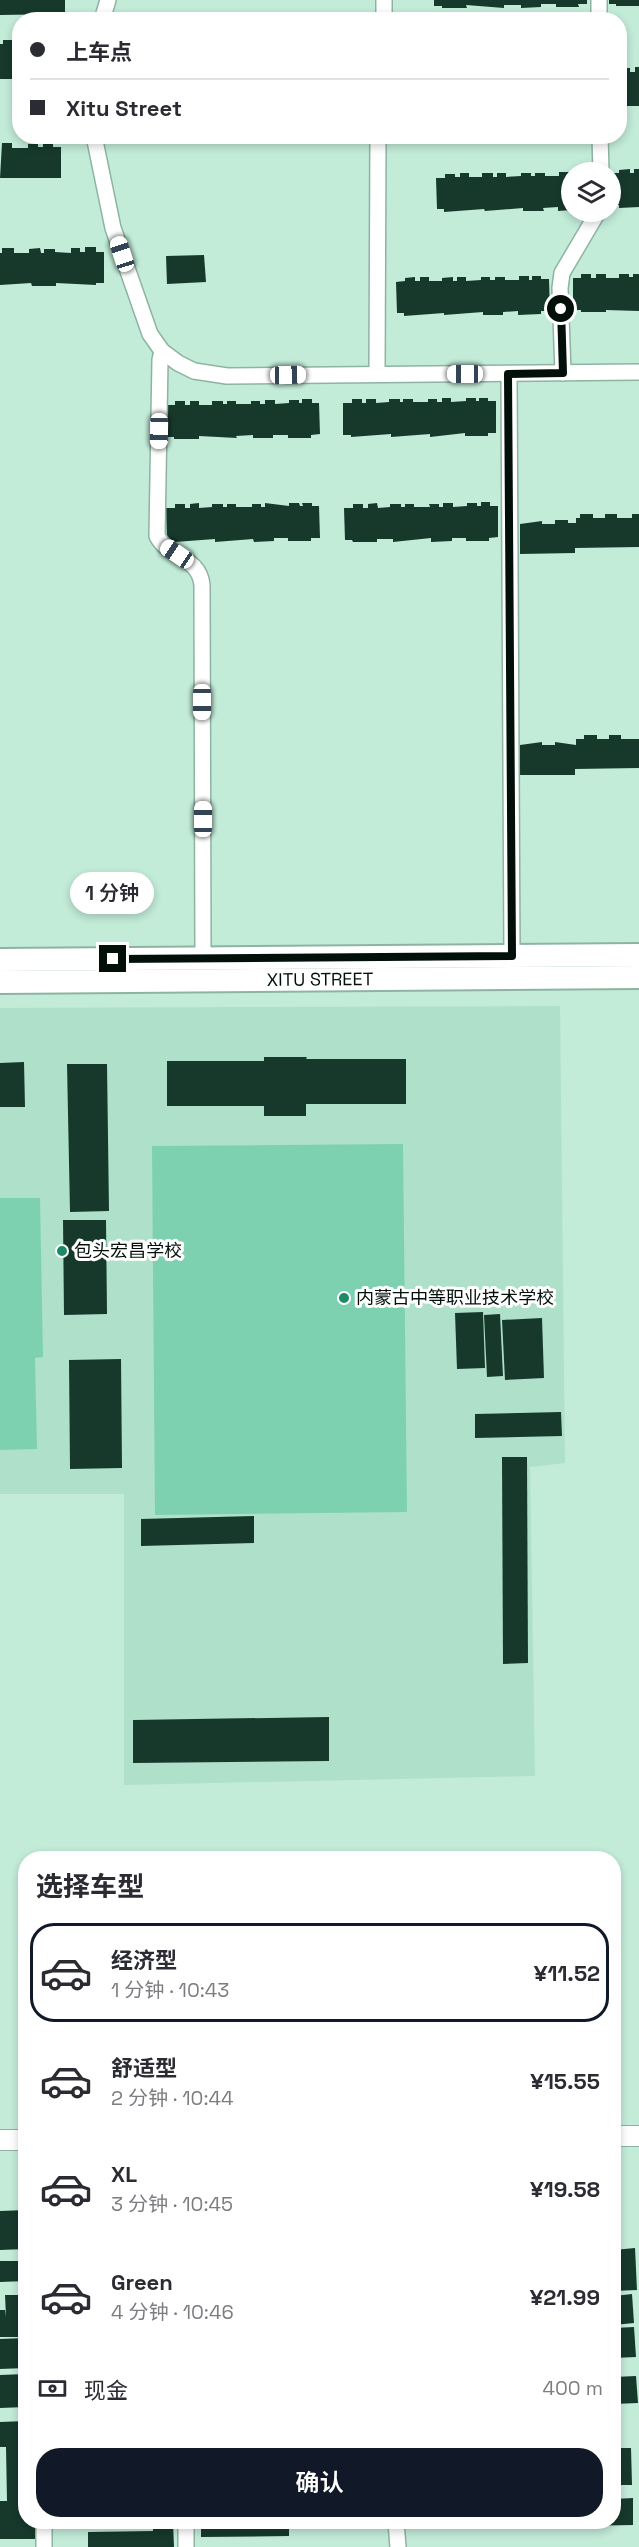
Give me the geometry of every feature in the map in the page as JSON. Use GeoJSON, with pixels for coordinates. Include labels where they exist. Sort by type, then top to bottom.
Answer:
{"type":"FeatureCollection","features":[{"type":"Feature","properties":{"kind":"main road","name":"XITU STREET"},"geometry":{"type":"LineString","coordinates":[[0,960],[639,955]]}},
{"type":"Feature","properties":{"kind":"main road","name":"XITU STREET"},"geometry":{"type":"LineString","coordinates":[[0,982],[639,978]]}},
{"type":"Feature","properties":{"kind":"street"},"geometry":{"type":"LineString","coordinates":[[96,144],[113,228],[145,322],[162,351],[194,371],[214,376],[639,372]]}},
{"type":"Feature","properties":{"kind":"street"},"geometry":{"type":"LineString","coordinates":[[377,373],[378,144]]}},
{"type":"Feature","properties":{"kind":"street"},"geometry":{"type":"LineString","coordinates":[[600,144],[600,162]]}},
{"type":"Feature","properties":{"kind":"street"},"geometry":{"type":"LineString","coordinates":[[563,373],[560,282],[566,266],[592,222]]}},
{"type":"Feature","properties":{"kind":"street"},"geometry":{"type":"LineString","coordinates":[[162,351],[157,536],[161,543],[198,569],[202,585],[203,958]]}},
{"type":"Feature","properties":{"kind":"street"},"geometry":{"type":"LineString","coordinates":[[508,374],[512,956]]}},
{"type":"Feature","properties":{"kind":"street"},"geometry":{"type":"LineString","coordinates":[[621,2136],[639,2136]]}},
{"type":"Feature","properties":{"kind":"street"},"geometry":{"type":"LineString","coordinates":[[0,2140],[18,2140]]}},
{"type":"Feature","properties":{"kind":"street"},"geometry":{"type":"LineString","coordinates":[[44,2529],[44,2547]]}},
{"type":"Feature","properties":{"kind":"street"},"geometry":{"type":"LineString","coordinates":[[186,2529],[186,2547]]}},
{"type":"Feature","properties":{"kind":"street"},"geometry":{"type":"LineString","coordinates":[[397,2529],[398,2547]]}},
{"type":"Feature","properties":{"kind":"shaded area","name":"内蒙古中等职业技术学校"},"geometry":{"type":"Polygon","coordinates":[[[560,1006],[565,1463],[530,1467],[535,1776],[124,1785],[124,1494],[0,1494],[0,1008],[560,1006]]]}},
{"type":"Feature","properties":{"kind":"shaded area"},"geometry":{"type":"Polygon","coordinates":[[[403,1144],[407,1512],[155,1515],[152,1146],[403,1144]]]}},
{"type":"Feature","properties":{"kind":"shaded area"},"geometry":{"type":"Polygon","coordinates":[[[0,1198],[40,1198],[43,1357],[35,1358],[37,1449],[0,1450],[0,1198]]]}},
{"type":"Feature","properties":{"kind":"building"},"geometry":{"type":"Polygon","coordinates":[[[0,0],[65,0],[65,12],[12,12],[12,15],[0,15],[0,0]]]}},
{"type":"Feature","properties":{"kind":"building"},"geometry":{"type":"Polygon","coordinates":[[[434,0],[587,0],[587,4],[578,4],[579,7],[556,7],[556,4],[541,4],[541,7],[521,8],[521,5],[504,5],[504,8],[466,5],[467,8],[442,8],[442,6],[434,6],[434,0]]]}},
{"type":"Feature","properties":{"kind":"building"},"geometry":{"type":"Polygon","coordinates":[[[609,0],[639,0],[639,6],[616,6],[616,4],[609,4],[609,0]]]}},
{"type":"Feature","properties":{"kind":"building"},"geometry":{"type":"Polygon","coordinates":[[[3,40],[12,40],[12,79],[0,79],[0,44],[3,44],[3,40]]]}},
{"type":"Feature","properties":{"kind":"building"},"geometry":{"type":"Polygon","coordinates":[[[635,67],[639,67],[639,106],[627,106],[627,68],[630,68],[630,72],[635,72],[635,67]]]}},
{"type":"Feature","properties":{"kind":"building"},"geometry":{"type":"Polygon","coordinates":[[[2,143],[12,143],[12,148],[28,148],[28,144],[38,144],[38,147],[43,147],[43,144],[53,144],[53,147],[61,147],[61,178],[0,178],[2,143]]]}},
{"type":"Feature","properties":{"kind":"building"},"geometry":{"type":"Polygon","coordinates":[[[630,169],[630,173],[634,173],[634,169],[639,169],[639,207],[621,208],[621,170],[630,169]]]}},
{"type":"Feature","properties":{"kind":"building"},"geometry":{"type":"Polygon","coordinates":[[[561,172],[561,211],[558,211],[558,207],[543,208],[544,211],[523,211],[523,208],[444,212],[444,209],[437,209],[436,178],[445,178],[445,174],[455,174],[455,177],[460,177],[460,173],[469,173],[469,177],[482,177],[482,173],[493,173],[493,177],[497,177],[497,173],[506,173],[506,177],[521,176],[521,173],[531,173],[531,176],[535,176],[535,173],[545,173],[545,176],[559,176],[561,172]]]}},
{"type":"Feature","properties":{"kind":"building"},"geometry":{"type":"Polygon","coordinates":[[[85,247],[96,247],[96,252],[104,252],[104,283],[96,283],[96,285],[56,283],[56,286],[32,286],[31,283],[0,285],[2,248],[14,248],[14,253],[29,253],[29,249],[40,248],[41,253],[44,253],[44,249],[55,249],[55,252],[71,253],[71,248],[80,248],[80,252],[85,252],[85,247]]]}},
{"type":"Feature","properties":{"kind":"building"},"geometry":{"type":"Polygon","coordinates":[[[204,255],[206,282],[167,284],[166,256],[204,255]]]}},
{"type":"Feature","properties":{"kind":"building"},"geometry":{"type":"Polygon","coordinates":[[[581,274],[591,274],[591,278],[596,278],[596,274],[606,274],[606,278],[619,278],[619,274],[629,274],[629,277],[633,277],[633,274],[639,274],[639,311],[581,312],[581,310],[573,310],[573,278],[581,278],[581,274]]]}},
{"type":"Feature","properties":{"kind":"building"},"geometry":{"type":"Polygon","coordinates":[[[519,276],[529,276],[529,280],[532,280],[532,276],[549,279],[550,311],[541,311],[541,314],[518,315],[518,311],[503,312],[503,315],[483,315],[483,312],[404,316],[404,313],[397,313],[396,282],[405,281],[405,278],[415,277],[415,281],[420,281],[420,277],[429,277],[429,281],[442,281],[442,278],[453,277],[453,281],[457,281],[457,277],[466,277],[466,281],[481,280],[481,277],[490,277],[490,280],[495,280],[495,277],[505,277],[505,280],[519,280],[519,276]]]}},
{"type":"Feature","properties":{"kind":"building"},"geometry":{"type":"Polygon","coordinates":[[[442,398],[451,398],[451,402],[466,401],[466,398],[476,398],[476,401],[479,401],[479,398],[488,398],[488,401],[496,401],[496,433],[488,433],[488,436],[465,436],[465,433],[430,437],[430,434],[391,437],[391,434],[351,437],[351,435],[343,435],[343,403],[352,403],[352,399],[362,399],[362,403],[366,403],[366,399],[376,399],[376,403],[389,402],[389,399],[400,399],[400,402],[403,402],[403,399],[413,399],[413,402],[428,402],[428,399],[437,399],[437,402],[442,402],[442,398]]]}},
{"type":"Feature","properties":{"kind":"building"},"geometry":{"type":"Polygon","coordinates":[[[302,399],[312,399],[312,403],[319,403],[320,434],[311,435],[311,438],[288,438],[288,435],[273,435],[273,438],[253,438],[253,435],[236,436],[237,438],[199,436],[199,439],[167,437],[166,405],[175,405],[175,401],[185,401],[185,405],[190,405],[190,401],[199,401],[199,405],[212,405],[212,401],[223,401],[223,404],[227,404],[227,401],[236,401],[236,404],[251,404],[251,401],[260,401],[260,404],[265,404],[265,400],[275,400],[275,404],[299,400],[299,403],[302,403],[302,399]]]}},
{"type":"Feature","properties":{"kind":"building"},"geometry":{"type":"Polygon","coordinates":[[[481,502],[490,502],[490,506],[498,506],[498,537],[489,538],[489,541],[466,541],[466,538],[431,542],[431,538],[393,542],[393,539],[377,539],[377,542],[345,540],[344,508],[353,508],[353,504],[363,504],[363,508],[368,508],[368,504],[377,503],[378,508],[390,507],[390,504],[401,504],[401,507],[405,507],[405,504],[414,504],[414,507],[430,507],[429,504],[439,504],[439,507],[443,507],[443,503],[453,503],[453,507],[467,506],[467,503],[477,503],[477,506],[481,506],[481,502]]]}},
{"type":"Feature","properties":{"kind":"building"},"geometry":{"type":"Polygon","coordinates":[[[199,503],[199,508],[212,507],[212,504],[223,504],[223,507],[227,507],[227,504],[236,504],[236,507],[252,507],[252,504],[261,504],[261,507],[265,507],[265,503],[289,506],[289,503],[299,503],[303,506],[302,503],[312,503],[312,506],[319,506],[320,538],[311,538],[311,541],[288,541],[288,538],[274,538],[274,541],[254,542],[253,539],[215,542],[215,539],[175,542],[167,540],[166,508],[175,508],[175,504],[185,504],[185,508],[190,508],[190,504],[199,503]]]}},
{"type":"Feature","properties":{"kind":"building"},"geometry":{"type":"Polygon","coordinates":[[[580,514],[593,514],[593,518],[605,518],[605,514],[617,514],[617,518],[632,518],[632,514],[639,514],[639,547],[575,548],[575,553],[520,554],[520,524],[542,521],[542,524],[555,524],[555,520],[568,520],[568,523],[576,523],[576,518],[580,518],[580,514]]]}},
{"type":"Feature","properties":{"kind":"building"},"geometry":{"type":"Polygon","coordinates":[[[584,735],[597,735],[597,739],[609,739],[609,735],[621,735],[621,739],[639,739],[639,768],[575,769],[575,775],[520,775],[520,745],[542,742],[542,745],[555,745],[555,742],[576,745],[576,739],[584,739],[584,735]]]}},
{"type":"Feature","properties":{"kind":"building"},"geometry":{"type":"Polygon","coordinates":[[[264,1057],[406,1059],[406,1104],[306,1104],[306,1116],[264,1116],[264,1106],[167,1106],[167,1061],[264,1061],[264,1057]]]}},
{"type":"Feature","properties":{"kind":"building"},"geometry":{"type":"Polygon","coordinates":[[[24,1062],[25,1107],[0,1107],[0,1063],[24,1062]]]}},
{"type":"Feature","properties":{"kind":"building"},"geometry":{"type":"Polygon","coordinates":[[[67,1064],[107,1064],[109,1211],[70,1212],[67,1064]]]}},
{"type":"Feature","properties":{"kind":"building"},"geometry":{"type":"Polygon","coordinates":[[[63,1220],[106,1220],[107,1314],[64,1315],[63,1220]]]}},
{"type":"Feature","properties":{"kind":"building"},"geometry":{"type":"Polygon","coordinates":[[[483,1312],[485,1368],[457,1369],[455,1313],[483,1312]]]}},
{"type":"Feature","properties":{"kind":"building"},"geometry":{"type":"Polygon","coordinates":[[[500,1314],[503,1376],[487,1377],[484,1315],[500,1314]]]}},
{"type":"Feature","properties":{"kind":"building"},"geometry":{"type":"Polygon","coordinates":[[[542,1318],[544,1378],[505,1380],[502,1320],[542,1318]]]}},
{"type":"Feature","properties":{"kind":"building"},"geometry":{"type":"Polygon","coordinates":[[[121,1359],[122,1468],[70,1469],[69,1360],[121,1359]]]}},
{"type":"Feature","properties":{"kind":"building"},"geometry":{"type":"Polygon","coordinates":[[[561,1412],[562,1436],[475,1438],[475,1414],[561,1412]]]}},
{"type":"Feature","properties":{"kind":"building"},"geometry":{"type":"Polygon","coordinates":[[[502,1457],[527,1457],[528,1663],[503,1664],[502,1457]]]}},
{"type":"Feature","properties":{"kind":"building"},"geometry":{"type":"Polygon","coordinates":[[[254,1516],[254,1543],[141,1546],[141,1519],[254,1516]]]}},
{"type":"Feature","properties":{"kind":"building"},"geometry":{"type":"Polygon","coordinates":[[[329,1717],[329,1761],[133,1763],[133,1720],[329,1717]]]}},
{"type":"Feature","properties":{"kind":"building"},"geometry":{"type":"Polygon","coordinates":[[[18,2210],[18,2249],[0,2250],[0,2211],[18,2210]]]}},
{"type":"Feature","properties":{"kind":"building"},"geometry":{"type":"Polygon","coordinates":[[[635,2248],[637,2290],[621,2291],[621,2249],[635,2248]]]}},
{"type":"Feature","properties":{"kind":"building"},"geometry":{"type":"Polygon","coordinates":[[[0,2261],[18,2261],[18,2281],[0,2282],[0,2261]]]}},
{"type":"Feature","properties":{"kind":"building"},"geometry":{"type":"Polygon","coordinates":[[[632,2294],[634,2323],[621,2324],[621,2295],[632,2294]]]}},
{"type":"Feature","properties":{"kind":"building"},"geometry":{"type":"Polygon","coordinates":[[[5,2295],[18,2295],[18,2337],[0,2337],[0,2310],[5,2310],[6,2317],[5,2295]]]}},
{"type":"Feature","properties":{"kind":"building"},"geometry":{"type":"Polygon","coordinates":[[[634,2327],[636,2357],[621,2358],[621,2328],[634,2327]]]}},
{"type":"Feature","properties":{"kind":"building"},"geometry":{"type":"Polygon","coordinates":[[[18,2338],[18,2368],[0,2369],[0,2339],[18,2338]]]}},
{"type":"Feature","properties":{"kind":"building"},"geometry":{"type":"Polygon","coordinates":[[[18,2374],[18,2407],[0,2408],[0,2375],[18,2374]]]}},
{"type":"Feature","properties":{"kind":"building"},"geometry":{"type":"Polygon","coordinates":[[[636,2376],[638,2403],[621,2404],[621,2377],[636,2376]]]}},
{"type":"Feature","properties":{"kind":"building"},"geometry":{"type":"Polygon","coordinates":[[[18,2421],[18,2529],[36,2529],[36,2539],[0,2539],[0,2501],[7,2501],[6,2447],[0,2447],[0,2422],[18,2421]]]}},
{"type":"Feature","properties":{"kind":"building"},"geometry":{"type":"Polygon","coordinates":[[[621,2448],[631,2448],[632,2485],[621,2485],[621,2448]]]}},
{"type":"Feature","properties":{"kind":"building"},"geometry":{"type":"Polygon","coordinates":[[[633,2498],[633,2525],[621,2525],[621,2499],[633,2498]]]}},
{"type":"Feature","properties":{"kind":"building"},"geometry":{"type":"Polygon","coordinates":[[[153,2529],[173,2529],[174,2547],[88,2547],[88,2532],[153,2531],[153,2529]]]}},
{"type":"Feature","properties":{"kind":"building"},"geometry":{"type":"Polygon","coordinates":[[[201,2529],[289,2529],[289,2536],[201,2537],[201,2529]]]}},
{"type":"Feature","properties":{"kind":"place","name":"包头宏昌学校"},"geometry":{"type":"Point","coordinates":[62,1251]}},
{"type":"Feature","properties":{"kind":"place","name":"内蒙古中等职业技术学校"},"geometry":{"type":"Point","coordinates":[344,1298]}},
{"type":"Feature","properties":{"kind":"route"},"geometry":{"type":"LineString","coordinates":[[113,959],[512,956],[508,374],[563,373],[561,309]]}}]}
